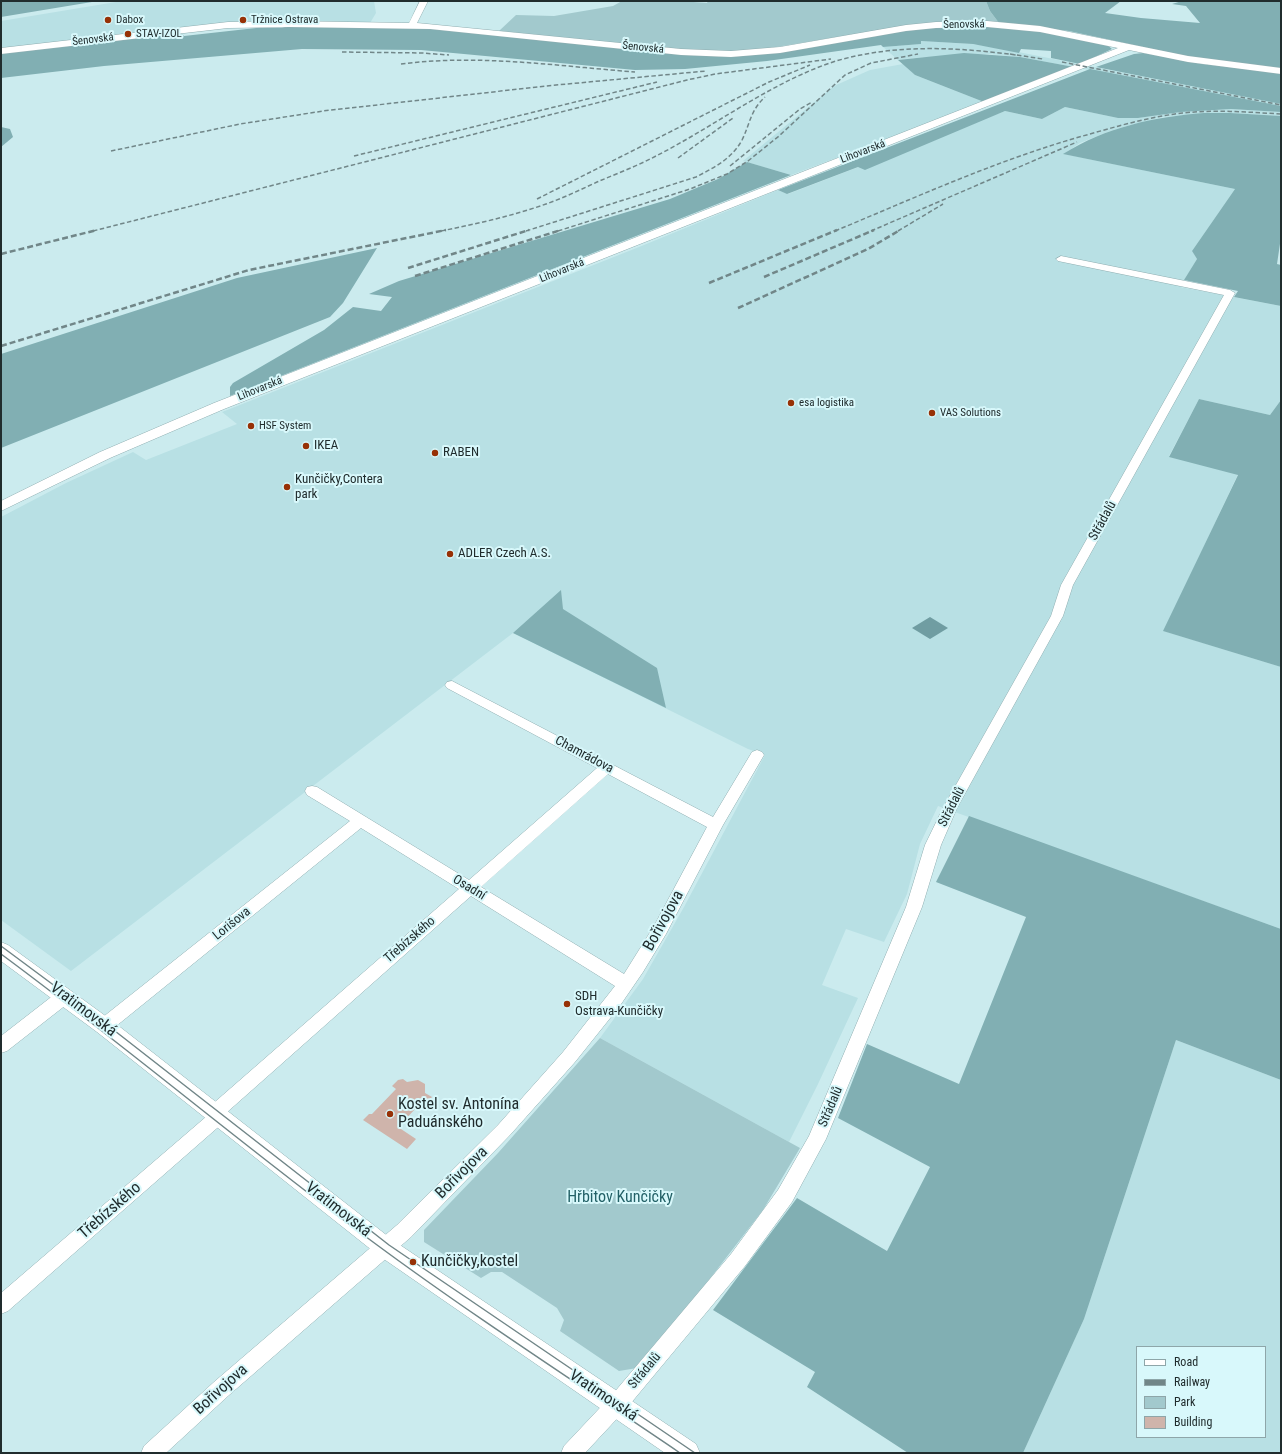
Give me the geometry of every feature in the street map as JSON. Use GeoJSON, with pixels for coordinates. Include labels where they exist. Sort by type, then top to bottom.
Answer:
{"type":"FeatureCollection","features":[{"type":"Feature","properties":{"kind":"street"},"geometry":{"type":"LineString","coordinates":[[412,25],[424,1]]}},
{"type":"Feature","properties":{"kind":"street","name":"Šenovská"},"geometry":{"type":"LineString","coordinates":[[1,51],[254,24],[412,25],[704,54],[759,52],[906,28],[966,24],[1012,25],[1040,29],[1216,64],[1281,71]]}},
{"type":"Feature","properties":{"kind":"street","name":"Lihovarská"},"geometry":{"type":"LineString","coordinates":[[1,506],[105,455],[219,406],[1128,47]]}},
{"type":"Feature","properties":{"kind":"street","name":"Střádalů"},"geometry":{"type":"LineString","coordinates":[[571,1453],[617,1404],[738,1260],[785,1196],[818,1139],[914,907],[933,845],[950,808],[1057,616],[1067,585],[1230,293],[1061,259]]}},
{"type":"Feature","properties":{"kind":"street","name":"Chamrádova"},"geometry":{"type":"LineString","coordinates":[[452,685],[716,825]]}},
{"type":"Feature","properties":{"kind":"street","name":"Bořivojova"},"geometry":{"type":"LineString","coordinates":[[151,1453],[227,1384],[386,1248],[504,1130],[569,1057],[599,1021],[626,984],[660,930],[716,825],[757,755]]}},
{"type":"Feature","properties":{"kind":"street","name":"Třebízského"},"geometry":{"type":"LineString","coordinates":[[1,1305],[607,766]]}},
{"type":"Feature","properties":{"kind":"street","name":"Osadní"},"geometry":{"type":"LineString","coordinates":[[312,792],[626,984]]}},
{"type":"Feature","properties":{"kind":"street","name":"Lorišova"},"geometry":{"type":"LineString","coordinates":[[104,1026],[360,821]]}},
{"type":"Feature","properties":{"kind":"street","name":"Vratimovská"},"geometry":{"type":"LineString","coordinates":[[1,950],[104,1026],[386,1248],[687,1453]]}},
{"type":"Feature","properties":{"kind":"street"},"geometry":{"type":"LineString","coordinates":[[1,1046],[65,996]]}},
{"type":"Feature","properties":{"kind":"shaded area"},"geometry":{"type":"Polygon","coordinates":[[[1,1],[98,1],[1,17],[1,1]]]}},
{"type":"Feature","properties":{"kind":"shaded area"},"geometry":{"type":"Polygon","coordinates":[[[122,1],[374,1],[376,13],[370,23],[268,22],[1,49],[1,21],[122,1]]]}},
{"type":"Feature","properties":{"kind":"shaded area"},"geometry":{"type":"Polygon","coordinates":[[[986,1],[1121,1],[1105,13],[1141,18],[1200,23],[1186,6],[1172,4],[1182,1],[1281,1],[1281,69],[1199,59],[1069,31],[999,23],[990,11],[986,1]]]}},
{"type":"Feature","properties":{"kind":"shaded area"},"geometry":{"type":"Polygon","coordinates":[[[287,26],[410,27],[730,56],[909,29],[954,26],[998,26],[1033,29],[1105,43],[1112,49],[1080,64],[1051,58],[1051,51],[1021,49],[1019,53],[973,44],[921,41],[921,44],[883,47],[881,45],[767,61],[685,69],[635,70],[421,50],[302,49],[104,66],[1,78],[1,53],[181,33],[184,36],[256,28],[282,28],[287,26]]]}},
{"type":"Feature","properties":{"kind":"shaded area"},"geometry":{"type":"Polygon","coordinates":[[[921,41],[973,44],[993,47],[1281,104],[1281,106],[1020,57],[989,54],[898,60],[883,47],[921,44],[921,41]]]}},
{"type":"Feature","properties":{"kind":"shaded area"},"geometry":{"type":"Polygon","coordinates":[[[964,53],[1020,57],[1074,67],[984,102],[915,75],[898,60],[964,53]]]}},
{"type":"Feature","properties":{"kind":"shaded area"},"geometry":{"type":"Polygon","coordinates":[[[1143,53],[1202,64],[1281,73],[1281,104],[1096,67],[1134,54],[1143,53]]]}},
{"type":"Feature","properties":{"kind":"shaded area"},"geometry":{"type":"Polygon","coordinates":[[[903,64],[915,75],[984,102],[791,175],[743,161],[834,86],[870,70],[903,64]]]}},
{"type":"Feature","properties":{"kind":"shaded area"},"geometry":{"type":"Polygon","coordinates":[[[1090,69],[1281,106],[1281,112],[1231,109],[1181,112],[1138,118],[1118,118],[1065,107],[1042,119],[1005,111],[865,170],[858,167],[787,194],[778,190],[1090,69]]]}},
{"type":"Feature","properties":{"kind":"shaded area"},"geometry":{"type":"Polygon","coordinates":[[[1065,107],[1118,118],[1138,118],[1181,112],[1231,109],[1281,112],[1281,116],[1230,113],[1163,117],[1105,133],[1080,143],[1064,154],[1235,189],[1192,251],[1197,259],[1180,287],[1281,306],[1281,400],[1270,415],[1199,399],[1169,456],[1238,474],[1164,631],[1281,667],[1281,929],[938,806],[920,844],[907,894],[884,942],[846,929],[822,985],[858,998],[789,1142],[600,1038],[643,979],[684,907],[765,755],[748,749],[513,633],[71,971],[1,920],[1,517],[66,483],[133,452],[146,460],[237,424],[222,412],[639,247],[778,190],[788,194],[1005,111],[1042,119],[1065,107]]]}},
{"type":"Feature","properties":{"kind":"shaded area"},"geometry":{"type":"Polygon","coordinates":[[[1204,113],[1281,116],[1281,237],[1277,264],[1281,265],[1281,306],[1234,297],[1238,291],[1184,280],[1197,259],[1192,251],[1235,189],[1063,154],[1113,130],[1167,117],[1204,113]]]}},
{"type":"Feature","properties":{"kind":"shaded area"},"geometry":{"type":"Polygon","coordinates":[[[1,127],[10,129],[13,137],[1,147],[1,127]]]}},
{"type":"Feature","properties":{"kind":"shaded area"},"geometry":{"type":"Polygon","coordinates":[[[747,162],[791,175],[230,396],[230,387],[233,383],[324,330],[353,307],[381,311],[392,297],[369,294],[399,281],[670,199],[718,179],[747,162]]]}},
{"type":"Feature","properties":{"kind":"shaded area"},"geometry":{"type":"Polygon","coordinates":[[[377,248],[343,303],[330,317],[1,448],[1,354],[237,278],[377,248]]]}},
{"type":"Feature","properties":{"kind":"shaded area"},"geometry":{"type":"Polygon","coordinates":[[[1199,399],[1270,415],[1281,400],[1281,667],[1163,631],[1238,475],[1169,457],[1199,399]]]}},
{"type":"Feature","properties":{"kind":"shaded area"},"geometry":{"type":"Polygon","coordinates":[[[561,590],[563,609],[657,668],[666,708],[513,633],[561,590]]]}},
{"type":"Feature","properties":{"kind":"shaded area"},"geometry":{"type":"Polygon","coordinates":[[[930,617],[948,628],[930,639],[912,628],[930,617]]]}},
{"type":"Feature","properties":{"kind":"shaded area"},"geometry":{"type":"Polygon","coordinates":[[[969,816],[1281,929],[1281,1080],[1176,1040],[1084,1319],[1023,1453],[908,1453],[807,1387],[815,1372],[713,1310],[797,1198],[887,1251],[930,1167],[838,1118],[867,1044],[959,1084],[1026,917],[936,882],[969,816]]]}},
{"type":"Feature","properties":{"kind":"shaded area"},"geometry":{"type":"Polygon","coordinates":[[[1176,1040],[1281,1080],[1281,1453],[1023,1453],[1084,1319],[1176,1040]]]}},
{"type":"Feature","properties":{"kind":"green space"},"geometry":{"type":"Polygon","coordinates":[[[622,1],[680,1],[707,3],[708,1],[986,1],[990,11],[999,23],[897,27],[758,50],[720,53],[499,31],[516,15],[554,16],[613,6],[622,1]]]}},
{"type":"Feature","properties":{"kind":"green space","name":"Hřbitov Kunčičky"},"geometry":{"type":"Polygon","coordinates":[[[600,1038],[800,1148],[763,1210],[695,1298],[637,1368],[619,1371],[560,1331],[564,1320],[557,1308],[502,1272],[491,1272],[481,1278],[424,1242],[424,1230],[498,1153],[600,1038]]]}},
{"type":"Feature","properties":{"kind":"building","name":"Kostel sv. Antonína Paduánského"},"geometry":{"type":"Polygon","coordinates":[[[403,1079],[407,1082],[418,1080],[425,1084],[425,1093],[432,1097],[426,1104],[419,1105],[398,1127],[416,1139],[407,1149],[363,1120],[369,1114],[372,1114],[396,1089],[392,1086],[398,1080],[403,1079]]]}},
{"type":"Feature","properties":{"kind":"tram line"},"geometry":{"type":"LineString","coordinates":[[1,946],[106,1024],[389,1245],[695,1453]]}},
{"type":"Feature","properties":{"kind":"tram line"},"geometry":{"type":"LineString","coordinates":[[1,954],[95,1025],[279,1171],[373,1242],[487,1323],[680,1453]]}},
{"type":"Feature","properties":{"kind":"railway"},"geometry":{"type":"LineString","coordinates":[[446,230],[507,216],[565,197],[649,160],[767,92],[790,80],[836,61],[880,52],[925,49],[971,50],[1016,55]]}},
{"type":"Feature","properties":{"kind":"railway"},"geometry":{"type":"LineString","coordinates":[[342,52],[422,53],[449,55]]}},
{"type":"Feature","properties":{"kind":"railway"},"geometry":{"type":"LineString","coordinates":[[558,231],[690,189],[727,174],[748,161],[779,136],[845,75],[871,63],[918,54]]}},
{"type":"Feature","properties":{"kind":"railway"},"geometry":{"type":"LineString","coordinates":[[1010,54],[1043,59]]}},
{"type":"Feature","properties":{"kind":"railway"},"geometry":{"type":"LineString","coordinates":[[93,231],[687,80],[715,74],[831,59]]}},
{"type":"Feature","properties":{"kind":"railway"},"geometry":{"type":"LineString","coordinates":[[401,64],[460,60],[518,62],[635,72]]}},
{"type":"Feature","properties":{"kind":"railway"},"geometry":{"type":"LineString","coordinates":[[1062,62],[1281,105]]}},
{"type":"Feature","properties":{"kind":"railway"},"geometry":{"type":"LineString","coordinates":[[537,199],[769,82],[810,65]]}},
{"type":"Feature","properties":{"kind":"railway"},"geometry":{"type":"LineString","coordinates":[[111,151],[240,124],[323,111],[546,86],[706,71]]}},
{"type":"Feature","properties":{"kind":"railway"},"geometry":{"type":"LineString","coordinates":[[354,156],[657,82]]}},
{"type":"Feature","properties":{"kind":"railway"},"geometry":{"type":"LineString","coordinates":[[526,231],[696,177],[709,170],[728,158],[738,147],[756,107],[765,97]]}},
{"type":"Feature","properties":{"kind":"railway"},"geometry":{"type":"LineString","coordinates":[[730,166],[800,109],[812,102]]}},
{"type":"Feature","properties":{"kind":"railway"},"geometry":{"type":"LineString","coordinates":[[835,231],[929,191],[1025,154],[1122,125],[1188,112],[1228,111],[1281,114]]}},
{"type":"Feature","properties":{"kind":"railway"},"geometry":{"type":"LineString","coordinates":[[678,158],[733,118]]}},
{"type":"Feature","properties":{"kind":"railway"},"geometry":{"type":"LineString","coordinates":[[871,231],[1077,142]]}},
{"type":"Feature","properties":{"kind":"railway"},"geometry":{"type":"LineString","coordinates":[[898,231],[943,204]]}},
{"type":"Feature","properties":{"kind":"railway"},"geometry":{"type":"LineString","coordinates":[[93,231],[97,230]]}},
{"type":"Feature","properties":{"kind":"railway"},"geometry":{"type":"LineString","coordinates":[[1,346],[249,270],[446,230]]}},
{"type":"Feature","properties":{"kind":"railway"},"geometry":{"type":"LineString","coordinates":[[441,231],[446,230]]}},
{"type":"Feature","properties":{"kind":"railway"},"geometry":{"type":"LineString","coordinates":[[408,268],[529,230]]}},
{"type":"Feature","properties":{"kind":"railway"},"geometry":{"type":"LineString","coordinates":[[415,276],[561,230]]}},
{"type":"Feature","properties":{"kind":"railway"},"geometry":{"type":"LineString","coordinates":[[709,283],[837,230]]}},
{"type":"Feature","properties":{"kind":"railway"},"geometry":{"type":"LineString","coordinates":[[764,277],[874,230]]}},
{"type":"Feature","properties":{"kind":"railway"},"geometry":{"type":"LineString","coordinates":[[738,308],[868,249],[900,230]]}},
{"type":"Feature","properties":{"kind":"railway"},"geometry":{"type":"LineString","coordinates":[[1,254],[93,231]]}},
{"type":"Feature","properties":{"kind":"place","name":"Dabox"},"geometry":{"type":"Point","coordinates":[108,20]}},
{"type":"Feature","properties":{"kind":"place","name":"Tržnice Ostrava"},"geometry":{"type":"Point","coordinates":[243,20]}},
{"type":"Feature","properties":{"kind":"place","name":"STAV-IZOL"},"geometry":{"type":"Point","coordinates":[128,34]}},
{"type":"Feature","properties":{"kind":"place","name":"esa logistika"},"geometry":{"type":"Point","coordinates":[791,403]}},
{"type":"Feature","properties":{"kind":"place","name":"VAS Solutions"},"geometry":{"type":"Point","coordinates":[932,413]}},
{"type":"Feature","properties":{"kind":"place","name":"HSF System"},"geometry":{"type":"Point","coordinates":[251,426]}},
{"type":"Feature","properties":{"kind":"place","name":"IKEA"},"geometry":{"type":"Point","coordinates":[306,446]}},
{"type":"Feature","properties":{"kind":"place","name":"RABEN"},"geometry":{"type":"Point","coordinates":[435,453]}},
{"type":"Feature","properties":{"kind":"place","name":"Kunčičky,Contera park"},"geometry":{"type":"Point","coordinates":[287,487]}},
{"type":"Feature","properties":{"kind":"place","name":"ADLER Czech A.S."},"geometry":{"type":"Point","coordinates":[450,554]}},
{"type":"Feature","properties":{"kind":"place","name":"SDH Ostrava-Kunčičky"},"geometry":{"type":"Point","coordinates":[567,1004]}},
{"type":"Feature","properties":{"kind":"place","name":"Kostel sv. Antonína Paduánského"},"geometry":{"type":"Point","coordinates":[390,1114]}},
{"type":"Feature","properties":{"kind":"place","name":"Kunčičky,kostel"},"geometry":{"type":"Point","coordinates":[413,1262]}}]}
